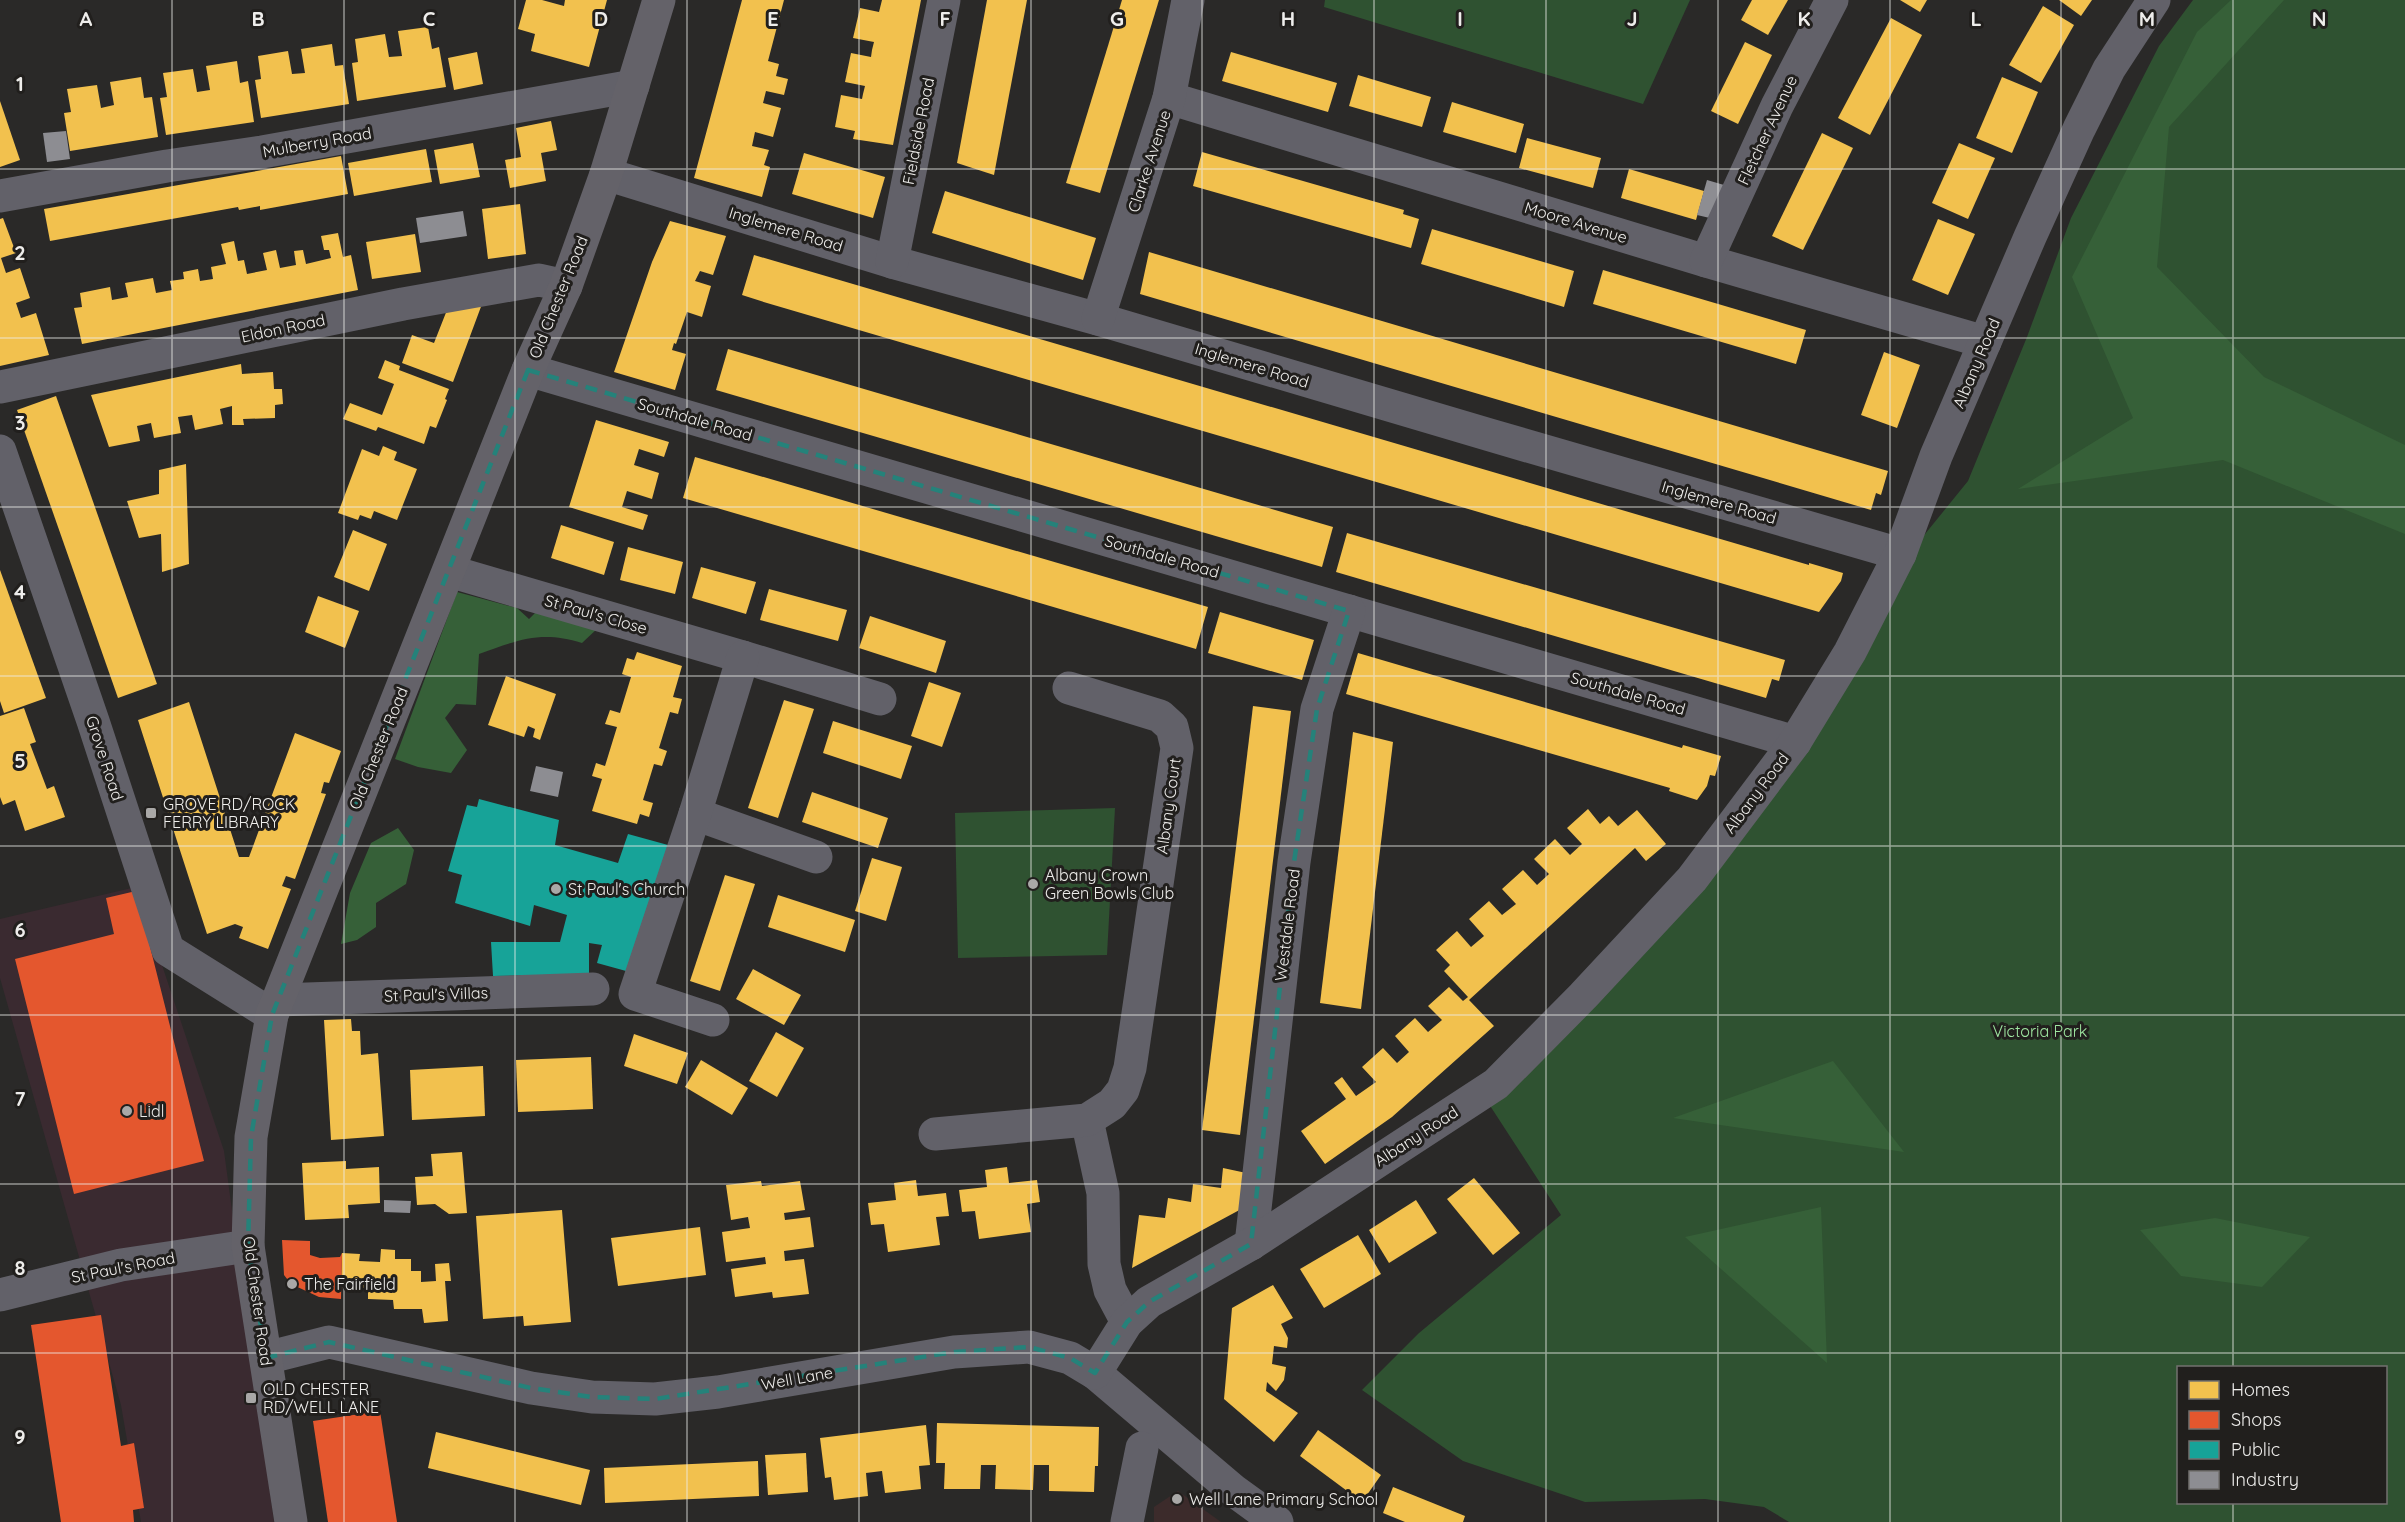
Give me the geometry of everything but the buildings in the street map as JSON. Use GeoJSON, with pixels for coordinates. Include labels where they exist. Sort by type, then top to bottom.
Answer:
{"type":"FeatureCollection","features":[{"type":"Feature","properties":{"kind":"main road","name":"Old Chester Road"},"geometry":{"type":"LineString","coordinates":[[291,1522],[248,1246],[251,1137],[275,1007],[528,370],[566,286],[606,174],[659,0]]}},
{"type":"Feature","properties":{"kind":"street","name":"Fieldside Road"},"geometry":{"type":"LineString","coordinates":[[892,262],[944,0]]}},
{"type":"Feature","properties":{"kind":"street","name":"Clarke Avenue"},"geometry":{"type":"LineString","coordinates":[[1098,319],[1169,98],[1188,0]]}},
{"type":"Feature","properties":{"kind":"street","name":"Fletcher Avenue"},"geometry":{"type":"LineString","coordinates":[[1706,261],[1777,106],[1832,0]]}},
{"type":"Feature","properties":{"kind":"street","name":"Albany Road"},"geometry":{"type":"LineString","coordinates":[[1095,1373],[1126,1323],[1149,1302],[1251,1244],[1496,1084],[1583,996],[1692,879],[1795,742],[1850,652],[1900,554],[1936,456],[2079,129],[2109,69],[2154,0]]}},
{"type":"Feature","properties":{"kind":"street","name":"Mulberry Road"},"geometry":{"type":"LineString","coordinates":[[0,196],[633,86]]}},
{"type":"Feature","properties":{"kind":"street","name":"Moore Avenue"},"geometry":{"type":"LineString","coordinates":[[1169,98],[1706,261],[1985,342]]}},
{"type":"Feature","properties":{"kind":"street","name":"Inglemere Road"},"geometry":{"type":"LineString","coordinates":[[606,174],[892,262],[1098,319],[1900,554]]}},
{"type":"Feature","properties":{"kind":"street","name":"Eldon Road"},"geometry":{"type":"LineString","coordinates":[[0,387],[403,304],[539,280],[566,286]]}},
{"type":"Feature","properties":{"kind":"street","name":"Southdale Road"},"geometry":{"type":"LineString","coordinates":[[528,370],[1795,742]]}},
{"type":"Feature","properties":{"kind":"street","name":"Grove Road"},"geometry":{"type":"LineString","coordinates":[[0,452],[89,710],[168,950],[275,1007]]}},
{"type":"Feature","properties":{"kind":"street","name":"St Paul's Close"},"geometry":{"type":"LineString","coordinates":[[449,571],[880,699]]}},
{"type":"Feature","properties":{"kind":"street","name":"Westdale Road"},"geometry":{"type":"LineString","coordinates":[[1251,1244],[1294,862],[1317,709],[1349,611]]}},
{"type":"Feature","properties":{"kind":"street"},"geometry":{"type":"LineString","coordinates":[[713,1020],[635,994],[695,814],[743,657]]}},
{"type":"Feature","properties":{"kind":"street","name":"Albany Court"},"geometry":{"type":"LineString","coordinates":[[935,1134],[1087,1120],[1112,1104],[1124,1090],[1130,1068],[1176,748],[1172,727],[1160,716],[1069,688]]}},
{"type":"Feature","properties":{"kind":"street"},"geometry":{"type":"LineString","coordinates":[[695,814],[816,857]]}},
{"type":"Feature","properties":{"kind":"street","name":"St Paul's Villas"},"geometry":{"type":"LineString","coordinates":[[275,1007],[593,988]]}},
{"type":"Feature","properties":{"kind":"street"},"geometry":{"type":"LineString","coordinates":[[1087,1120],[1103,1193],[1104,1264],[1110,1290],[1126,1323]]}},
{"type":"Feature","properties":{"kind":"street","name":"St Paul's Road"},"geometry":{"type":"LineString","coordinates":[[0,1295],[121,1265],[248,1246]]}},
{"type":"Feature","properties":{"kind":"street","name":"Well Lane"},"geometry":{"type":"LineString","coordinates":[[266,1358],[329,1342],[531,1388],[592,1397],[644,1398],[718,1392],[954,1352],[1029,1347],[1070,1358],[1095,1373],[1233,1490],[1276,1522]]}},
{"type":"Feature","properties":{"kind":"street"},"geometry":{"type":"LineString","coordinates":[[1127,1522],[1142,1448]]}},
{"type":"Feature","properties":{"kind":"highlighted area"},"geometry":{"type":"Polygon","coordinates":[[[528,370],[1349,611],[1317,709],[1294,862],[1251,1244],[1149,1302],[1127,1322],[1095,1373],[1070,1358],[1029,1347],[954,1352],[655,1399],[592,1397],[531,1388],[329,1342],[266,1358],[248,1246],[251,1137],[272,1015],[528,370]]]}},
{"type":"Feature","properties":{"kind":"shaded area"},"geometry":{"type":"Polygon","coordinates":[[[136,887],[224,1151],[274,1522],[141,1522],[121,1405],[0,978],[0,919],[136,887]]]}},
{"type":"Feature","properties":{"kind":"shaded area","name":"Well Lane Primary School"},"geometry":{"type":"Polygon","coordinates":[[[1178,1491],[1221,1522],[1154,1522],[1154,1507],[1178,1491]]]}},
{"type":"Feature","properties":{"kind":"green space"},"geometry":{"type":"Polygon","coordinates":[[[1325,0],[1690,0],[1643,104],[1324,7],[1325,0]]]}},
{"type":"Feature","properties":{"kind":"green space","name":"Victoria Park"},"geometry":{"type":"Polygon","coordinates":[[[2193,0],[2405,0],[2405,1522],[1789,1522],[1764,1507],[1705,1499],[1585,1502],[1463,1461],[1362,1390],[1419,1333],[1561,1215],[1485,1098],[1695,882],[1904,560],[1968,481],[2027,337],[2071,218],[2159,46],[2193,0]]]}},
{"type":"Feature","properties":{"kind":"green space"},"geometry":{"type":"Polygon","coordinates":[[[2231,0],[2284,0],[2169,127],[2157,267],[2264,377],[2405,445],[2405,534],[2223,460],[2018,489],[2133,418],[2072,277],[2197,32],[2231,0]]]}},
{"type":"Feature","properties":{"kind":"green space"},"geometry":{"type":"Polygon","coordinates":[[[457,592],[517,608],[529,619],[539,609],[599,627],[582,643],[554,637],[530,638],[479,654],[476,705],[456,704],[445,718],[467,750],[451,773],[418,767],[395,759],[457,592]]]}},
{"type":"Feature","properties":{"kind":"green space","name":"Albany Crown Green Bowls Club"},"geometry":{"type":"Polygon","coordinates":[[[1115,808],[1107,955],[958,958],[955,813],[1115,808]]]}},
{"type":"Feature","properties":{"kind":"green space"},"geometry":{"type":"Polygon","coordinates":[[[398,828],[414,850],[406,884],[376,903],[376,927],[357,940],[341,944],[350,893],[371,843],[398,828]]]}},
{"type":"Feature","properties":{"kind":"green space"},"geometry":{"type":"Polygon","coordinates":[[[1833,1061],[1904,1152],[1673,1118],[1833,1061]]]}},
{"type":"Feature","properties":{"kind":"green space"},"geometry":{"type":"Polygon","coordinates":[[[1821,1207],[1827,1363],[1685,1237],[1821,1207]]]}},
{"type":"Feature","properties":{"kind":"green space"},"geometry":{"type":"Polygon","coordinates":[[[2215,1218],[2310,1237],[2262,1287],[2181,1276],[2140,1230],[2215,1218]]]}},
{"type":"Feature","properties":{"kind":"place","name":"GROVE RD/ROCK FERRY LIBRARY"},"geometry":{"type":"Point","coordinates":[151,813]}},
{"type":"Feature","properties":{"kind":"place","name":"Albany Crown Green Bowls Club"},"geometry":{"type":"Point","coordinates":[1033,884]}},
{"type":"Feature","properties":{"kind":"place","name":"St Paul's Church"},"geometry":{"type":"Point","coordinates":[556,889]}},
{"type":"Feature","properties":{"kind":"place","name":"Lidl"},"geometry":{"type":"Point","coordinates":[127,1111]}},
{"type":"Feature","properties":{"kind":"place","name":"The Fairfield"},"geometry":{"type":"Point","coordinates":[292,1284]}},
{"type":"Feature","properties":{"kind":"place","name":"OLD CHESTER RD/WELL LANE"},"geometry":{"type":"Point","coordinates":[251,1398]}},
{"type":"Feature","properties":{"kind":"place","name":"Well Lane Primary School"},"geometry":{"type":"Point","coordinates":[1177,1499]}}]}
